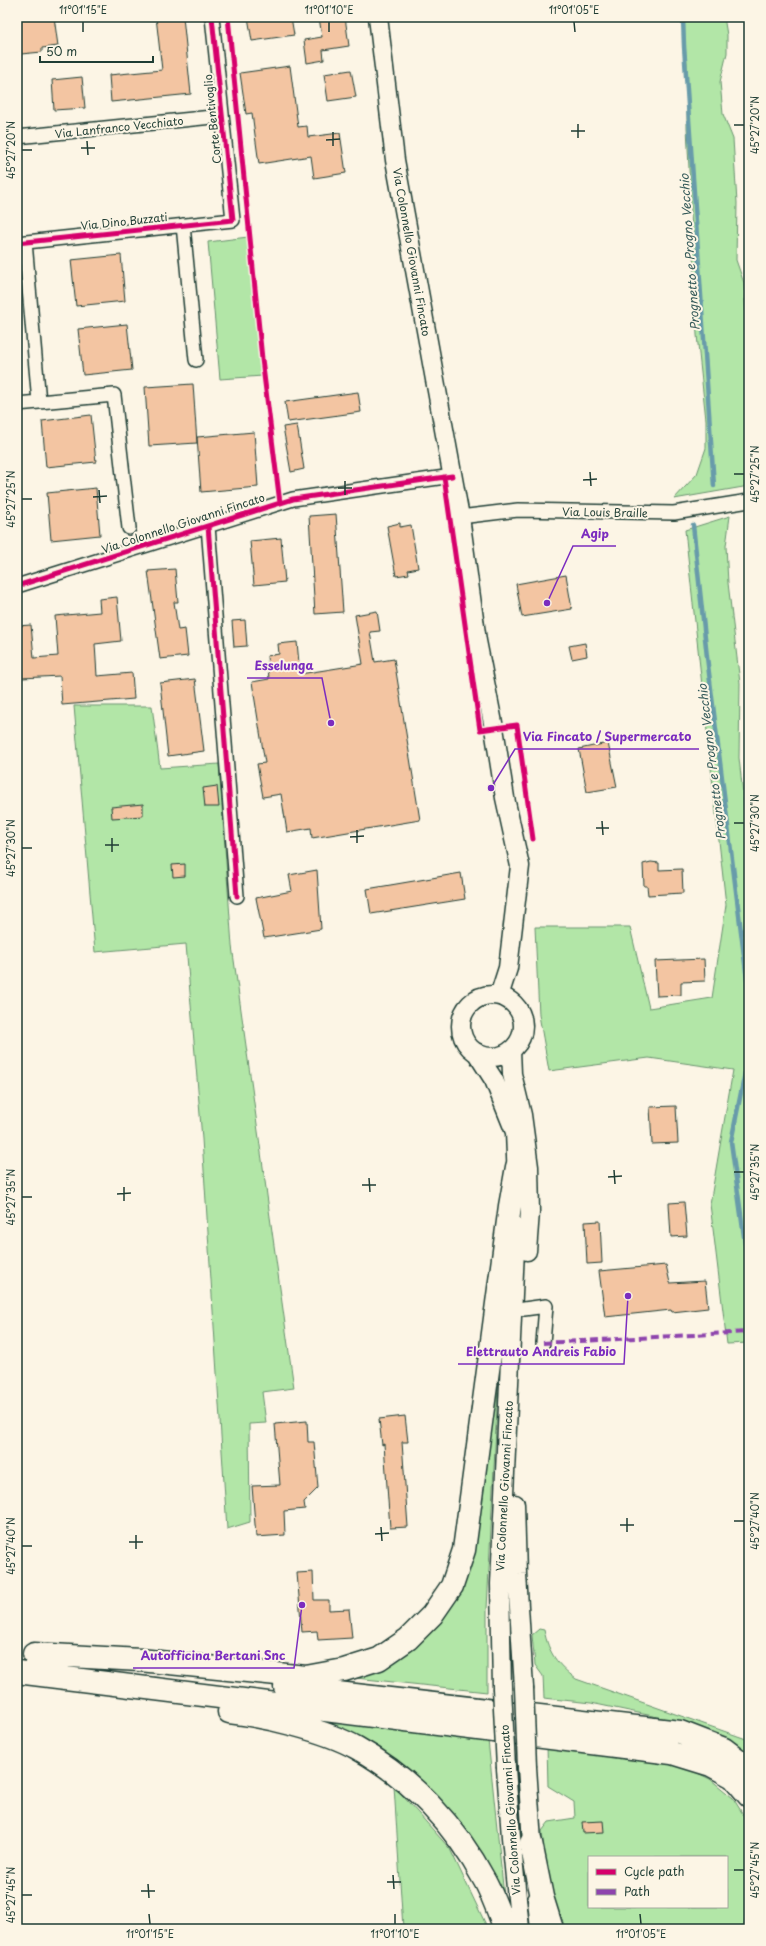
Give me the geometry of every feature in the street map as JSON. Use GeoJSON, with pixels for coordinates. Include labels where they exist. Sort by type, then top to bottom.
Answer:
{"type":"FeatureCollection","features":[{"type":"Feature","properties":{"kind":"highway"},"geometry":{"type":"LineString","coordinates":[[26,1651],[140,1660],[306,1677],[344,1670],[379,1659],[408,1640],[432,1615],[452,1586],[464,1550],[510,1206],[517,1167]]}},
{"type":"Feature","properties":{"kind":"highway"},"geometry":{"type":"LineString","coordinates":[[26,1651],[341,1694],[680,1732],[724,1749],[749,1768]]}},
{"type":"Feature","properties":{"kind":"highway"},"geometry":{"type":"LineString","coordinates":[[17,1673],[672,1753],[711,1765],[733,1777],[749,1796]]}},
{"type":"Feature","properties":{"kind":"highway"},"geometry":{"type":"LineString","coordinates":[[17,1673],[102,1694],[244,1714],[321,1733],[356,1747],[396,1774],[432,1806],[460,1840],[486,1882],[505,1929]]}},
{"type":"Feature","properties":{"kind":"highway"},"geometry":{"type":"LineString","coordinates":[[531,1843],[542,1897],[552,1929]]}},
{"type":"Feature","properties":{"kind":"main road","name":"Via Colonnello Giovanni Fincato"},"geometry":{"type":"LineString","coordinates":[[377,20],[395,160],[460,518],[477,641],[494,728],[505,798],[520,866],[508,968],[499,996]]}},
{"type":"Feature","properties":{"kind":"main road","name":"Via Colonnello Giovanni Fincato"},"geometry":{"type":"LineString","coordinates":[[520,1929],[510,1837],[502,1688],[500,1584],[517,1207],[515,1132],[494,1080],[476,1052],[464,1038],[461,1026],[463,1015],[472,1003],[489,995],[499,996],[514,1005],[521,1017],[522,1031],[520,1038],[512,1050],[512,1074],[522,1115],[529,1167],[530,1212],[514,1515],[531,1843],[540,1929]]}},
{"type":"Feature","properties":{"kind":"main road"},"geometry":{"type":"LineString","coordinates":[[476,1052],[482,1055],[494,1056],[512,1050]]}},
{"type":"Feature","properties":{"kind":"street","name":"Corte Bentivoglio"},"geometry":{"type":"LineString","coordinates":[[212,17],[233,220]]}},
{"type":"Feature","properties":{"kind":"street","name":"Via Lanfranco Vecchiato"},"geometry":{"type":"LineString","coordinates":[[17,137],[222,116]]}},
{"type":"Feature","properties":{"kind":"street","name":"Via Dino Buzzati"},"geometry":{"type":"LineString","coordinates":[[39,402],[21,243],[233,220]]}},
{"type":"Feature","properties":{"kind":"street","name":"Via Dino Buzzati"},"geometry":{"type":"LineString","coordinates":[[184,225],[196,360]]}},
{"type":"Feature","properties":{"kind":"street"},"geometry":{"type":"LineString","coordinates":[[17,404],[114,395],[129,528]]}},
{"type":"Feature","properties":{"kind":"street","name":"Via Colonnello Giovanni Fincato"},"geometry":{"type":"LineString","coordinates":[[17,586],[293,499],[452,476]]}},
{"type":"Feature","properties":{"kind":"street","name":"Via Louis Braille"},"geometry":{"type":"LineString","coordinates":[[460,518],[518,510],[674,513],[749,501]]}},
{"type":"Feature","properties":{"kind":"street"},"geometry":{"type":"LineString","coordinates":[[208,526],[237,896]]}},
{"type":"Feature","properties":{"kind":"street"},"geometry":{"type":"LineString","coordinates":[[524,1309],[546,1306],[544,1343]]}},
{"type":"Feature","properties":{"kind":"green space"},"geometry":{"type":"Polygon","coordinates":[[[681,17],[724,17],[727,35],[727,53],[720,82],[723,114],[733,139],[737,203],[736,260],[744,283],[748,350],[749,486],[674,499],[697,474],[706,448],[706,420],[697,335],[687,127],[687,63],[681,17]]]}},
{"type":"Feature","properties":{"kind":"green space"},"geometry":{"type":"Polygon","coordinates":[[[248,237],[263,376],[220,379],[208,242],[248,237]]]}},
{"type":"Feature","properties":{"kind":"green space"},"geometry":{"type":"Polygon","coordinates":[[[730,516],[726,546],[728,583],[740,683],[739,758],[749,848],[749,1343],[727,1344],[710,1204],[733,1070],[649,1058],[549,1071],[539,1015],[535,927],[630,927],[649,1008],[712,998],[726,905],[685,530],[730,516]]]}},
{"type":"Feature","properties":{"kind":"green space"},"geometry":{"type":"Polygon","coordinates":[[[74,706],[152,706],[160,768],[219,764],[232,946],[294,1388],[262,1392],[266,1423],[249,1424],[250,1522],[227,1529],[202,1139],[186,944],[95,952],[74,706]]]}},
{"type":"Feature","properties":{"kind":"green space"},"geometry":{"type":"Polygon","coordinates":[[[500,1346],[487,1609],[487,1692],[337,1676],[352,1674],[453,1591],[500,1346]]]}},
{"type":"Feature","properties":{"kind":"green space"},"geometry":{"type":"Polygon","coordinates":[[[539,1629],[544,1630],[548,1646],[555,1658],[576,1679],[749,1740],[749,1756],[686,1723],[591,1703],[544,1698],[543,1676],[535,1665],[532,1635],[539,1629]]]}},
{"type":"Feature","properties":{"kind":"green space"},"geometry":{"type":"Polygon","coordinates":[[[294,1717],[488,1740],[505,1906],[462,1826],[294,1717]]]}},
{"type":"Feature","properties":{"kind":"green space"},"geometry":{"type":"Polygon","coordinates":[[[547,1745],[679,1764],[710,1779],[733,1798],[749,1824],[749,1910],[742,1929],[563,1929],[552,1907],[547,1882],[542,1831],[549,1822],[575,1818],[574,1802],[548,1786],[547,1745]]]}},
{"type":"Feature","properties":{"kind":"green space"},"geometry":{"type":"Polygon","coordinates":[[[394,1786],[450,1849],[488,1929],[403,1929],[394,1786]]]}},
{"type":"Feature","properties":{"kind":"building"},"geometry":{"type":"Polygon","coordinates":[[[18,17],[54,17],[58,46],[42,48],[42,52],[21,54],[20,47],[17,47],[17,26],[19,25],[18,17]]]}},
{"type":"Feature","properties":{"kind":"building"},"geometry":{"type":"Polygon","coordinates":[[[156,17],[183,17],[191,94],[111,102],[109,75],[162,70],[156,17]]]}},
{"type":"Feature","properties":{"kind":"building"},"geometry":{"type":"Polygon","coordinates":[[[248,17],[291,17],[294,35],[252,41],[248,17]]]}},
{"type":"Feature","properties":{"kind":"building"},"geometry":{"type":"Polygon","coordinates":[[[319,17],[345,17],[349,46],[323,50],[324,60],[307,63],[304,40],[322,37],[319,17]]]}},
{"type":"Feature","properties":{"kind":"building"},"geometry":{"type":"Polygon","coordinates":[[[290,66],[298,127],[307,126],[308,137],[340,133],[346,173],[314,178],[311,156],[259,164],[252,113],[246,114],[240,73],[290,66]]]}},
{"type":"Feature","properties":{"kind":"building"},"geometry":{"type":"Polygon","coordinates":[[[351,70],[356,97],[328,101],[324,74],[351,70]]]}},
{"type":"Feature","properties":{"kind":"building"},"geometry":{"type":"Polygon","coordinates":[[[82,77],[85,108],[54,110],[52,80],[82,77]]]}},
{"type":"Feature","properties":{"kind":"building"},"geometry":{"type":"Polygon","coordinates":[[[121,255],[125,301],[76,306],[71,260],[121,255]]]}},
{"type":"Feature","properties":{"kind":"building"},"geometry":{"type":"Polygon","coordinates":[[[127,324],[132,370],[83,375],[78,329],[127,324]]]}},
{"type":"Feature","properties":{"kind":"building"},"geometry":{"type":"Polygon","coordinates":[[[193,384],[197,443],[149,446],[145,387],[193,384]]]}},
{"type":"Feature","properties":{"kind":"building"},"geometry":{"type":"Polygon","coordinates":[[[358,392],[361,412],[288,422],[285,402],[358,392]]]}},
{"type":"Feature","properties":{"kind":"building"},"geometry":{"type":"Polygon","coordinates":[[[91,415],[96,462],[46,467],[42,421],[91,415]]]}},
{"type":"Feature","properties":{"kind":"building"},"geometry":{"type":"Polygon","coordinates":[[[297,425],[304,469],[291,472],[283,427],[297,425]]]}},
{"type":"Feature","properties":{"kind":"building"},"geometry":{"type":"Polygon","coordinates":[[[254,432],[258,487],[201,492],[197,437],[254,432]]]}},
{"type":"Feature","properties":{"kind":"building"},"geometry":{"type":"Polygon","coordinates":[[[96,488],[100,535],[51,540],[47,493],[96,488]]]}},
{"type":"Feature","properties":{"kind":"building"},"geometry":{"type":"Polygon","coordinates":[[[336,514],[343,612],[315,614],[309,516],[336,514]]]}},
{"type":"Feature","properties":{"kind":"building"},"geometry":{"type":"Polygon","coordinates":[[[400,523],[400,527],[411,525],[418,568],[408,570],[409,574],[396,576],[387,526],[400,523]]]}},
{"type":"Feature","properties":{"kind":"building"},"geometry":{"type":"Polygon","coordinates":[[[281,538],[285,582],[254,585],[250,541],[281,538]]]}},
{"type":"Feature","properties":{"kind":"building"},"geometry":{"type":"Polygon","coordinates":[[[175,569],[178,602],[174,602],[178,630],[185,629],[188,656],[160,659],[148,571],[175,569]]]}},
{"type":"Feature","properties":{"kind":"building"},"geometry":{"type":"Polygon","coordinates":[[[566,575],[572,609],[522,617],[516,584],[566,575]]]}},
{"type":"Feature","properties":{"kind":"building"},"geometry":{"type":"Polygon","coordinates":[[[117,597],[121,641],[95,644],[97,676],[132,673],[134,699],[62,705],[60,676],[22,678],[21,658],[17,658],[17,626],[31,625],[34,658],[58,656],[55,616],[100,612],[99,599],[117,597]]]}},
{"type":"Feature","properties":{"kind":"building"},"geometry":{"type":"Polygon","coordinates":[[[377,611],[380,631],[370,632],[375,662],[394,659],[420,820],[312,838],[311,828],[287,832],[281,794],[263,797],[257,764],[265,763],[252,682],[269,679],[267,656],[279,654],[278,644],[297,642],[300,674],[363,664],[355,615],[377,611]]]}},
{"type":"Feature","properties":{"kind":"building"},"geometry":{"type":"Polygon","coordinates":[[[245,620],[247,646],[234,647],[232,621],[245,620]]]}},
{"type":"Feature","properties":{"kind":"building"},"geometry":{"type":"Polygon","coordinates":[[[585,643],[587,656],[572,659],[569,646],[585,643]]]}},
{"type":"Feature","properties":{"kind":"building"},"geometry":{"type":"Polygon","coordinates":[[[195,679],[204,751],[168,756],[160,683],[195,679]]]}},
{"type":"Feature","properties":{"kind":"building"},"geometry":{"type":"Polygon","coordinates":[[[608,743],[617,787],[587,792],[579,749],[608,743]]]}},
{"type":"Feature","properties":{"kind":"building"},"geometry":{"type":"Polygon","coordinates":[[[217,786],[219,807],[205,807],[203,788],[217,786]]]}},
{"type":"Feature","properties":{"kind":"building"},"geometry":{"type":"Polygon","coordinates":[[[143,804],[143,816],[112,818],[111,807],[143,804]]]}},
{"type":"Feature","properties":{"kind":"building"},"geometry":{"type":"Polygon","coordinates":[[[651,862],[659,863],[659,870],[682,869],[683,893],[648,895],[647,886],[644,886],[643,864],[651,862]]]}},
{"type":"Feature","properties":{"kind":"building"},"geometry":{"type":"Polygon","coordinates":[[[185,864],[185,876],[173,877],[172,865],[185,864]]]}},
{"type":"Feature","properties":{"kind":"building"},"geometry":{"type":"Polygon","coordinates":[[[317,870],[321,929],[264,938],[256,898],[292,891],[289,875],[317,870]]]}},
{"type":"Feature","properties":{"kind":"building"},"geometry":{"type":"Polygon","coordinates":[[[461,873],[465,899],[371,914],[367,889],[461,873]]]}},
{"type":"Feature","properties":{"kind":"building"},"geometry":{"type":"Polygon","coordinates":[[[704,959],[705,981],[681,982],[681,995],[657,996],[655,961],[704,959]]]}},
{"type":"Feature","properties":{"kind":"building"},"geometry":{"type":"Polygon","coordinates":[[[676,1106],[678,1143],[652,1144],[650,1107],[676,1106]]]}},
{"type":"Feature","properties":{"kind":"building"},"geometry":{"type":"Polygon","coordinates":[[[684,1202],[687,1236],[671,1237],[669,1203],[684,1202]]]}},
{"type":"Feature","properties":{"kind":"building"},"geometry":{"type":"Polygon","coordinates":[[[600,1221],[602,1263],[587,1264],[585,1222],[600,1221]]]}},
{"type":"Feature","properties":{"kind":"building"},"geometry":{"type":"Polygon","coordinates":[[[666,1265],[670,1283],[705,1281],[708,1308],[672,1312],[671,1310],[605,1317],[599,1271],[666,1265]]]}},
{"type":"Feature","properties":{"kind":"building"},"geometry":{"type":"Polygon","coordinates":[[[405,1416],[408,1442],[402,1442],[408,1527],[390,1528],[384,1444],[382,1445],[379,1419],[405,1416]]]}},
{"type":"Feature","properties":{"kind":"building"},"geometry":{"type":"Polygon","coordinates":[[[307,1421],[308,1442],[314,1442],[318,1488],[304,1502],[305,1509],[284,1511],[285,1535],[256,1537],[252,1486],[280,1485],[275,1424],[307,1421]]]}},
{"type":"Feature","properties":{"kind":"building"},"geometry":{"type":"Polygon","coordinates":[[[313,1572],[314,1600],[329,1600],[329,1610],[349,1609],[352,1638],[318,1640],[317,1631],[302,1632],[297,1573],[313,1572]]]}},
{"type":"Feature","properties":{"kind":"building"},"geometry":{"type":"Polygon","coordinates":[[[603,1821],[604,1832],[583,1833],[582,1822],[603,1821]]]}},
{"type":"Feature","properties":{"kind":"waterway","name":"Prognetto e Progno Vecchio"},"geometry":{"type":"LineString","coordinates":[[683,17],[714,486]]}},
{"type":"Feature","properties":{"kind":"waterway","name":"Prognetto e Progno Vecchio"},"geometry":{"type":"LineString","coordinates":[[693,525],[707,657],[749,996]]}},
{"type":"Feature","properties":{"kind":"waterway","name":"Prognetto e Progno Vecchio"},"geometry":{"type":"LineString","coordinates":[[749,1053],[731,1142],[746,1251],[749,1260]]}},
{"type":"Feature","properties":{"kind":"marked path"},"geometry":{"type":"LineString","coordinates":[[543,1343],[749,1332]]}},
{"type":"Feature","properties":{"kind":"cycle path"},"geometry":{"type":"LineString","coordinates":[[17,243],[233,220],[212,17]]}},
{"type":"Feature","properties":{"kind":"cycle path"},"geometry":{"type":"LineString","coordinates":[[228,17],[262,359],[280,503]]}},
{"type":"Feature","properties":{"kind":"cycle path"},"geometry":{"type":"LineString","coordinates":[[17,586],[293,499],[452,476]]}},
{"type":"Feature","properties":{"kind":"cycle path"},"geometry":{"type":"LineString","coordinates":[[444,477],[480,730],[517,725],[533,839]]}},
{"type":"Feature","properties":{"kind":"cycle path"},"geometry":{"type":"LineString","coordinates":[[208,526],[237,896]]}},
{"type":"Feature","properties":{"kind":"place","name":"Agip"},"geometry":{"type":"Point","coordinates":[547,603]}},
{"type":"Feature","properties":{"kind":"place","name":"Esselunga"},"geometry":{"type":"Point","coordinates":[331,723]}},
{"type":"Feature","properties":{"kind":"place","name":"Via Fincato / Supermercato"},"geometry":{"type":"Point","coordinates":[491,788]}},
{"type":"Feature","properties":{"kind":"place","name":"Elettrauto Andreis Fabio"},"geometry":{"type":"Point","coordinates":[628,1296]}},
{"type":"Feature","properties":{"kind":"place","name":"Autofficina Bertani Snc"},"geometry":{"type":"Point","coordinates":[302,1605]}}]}
